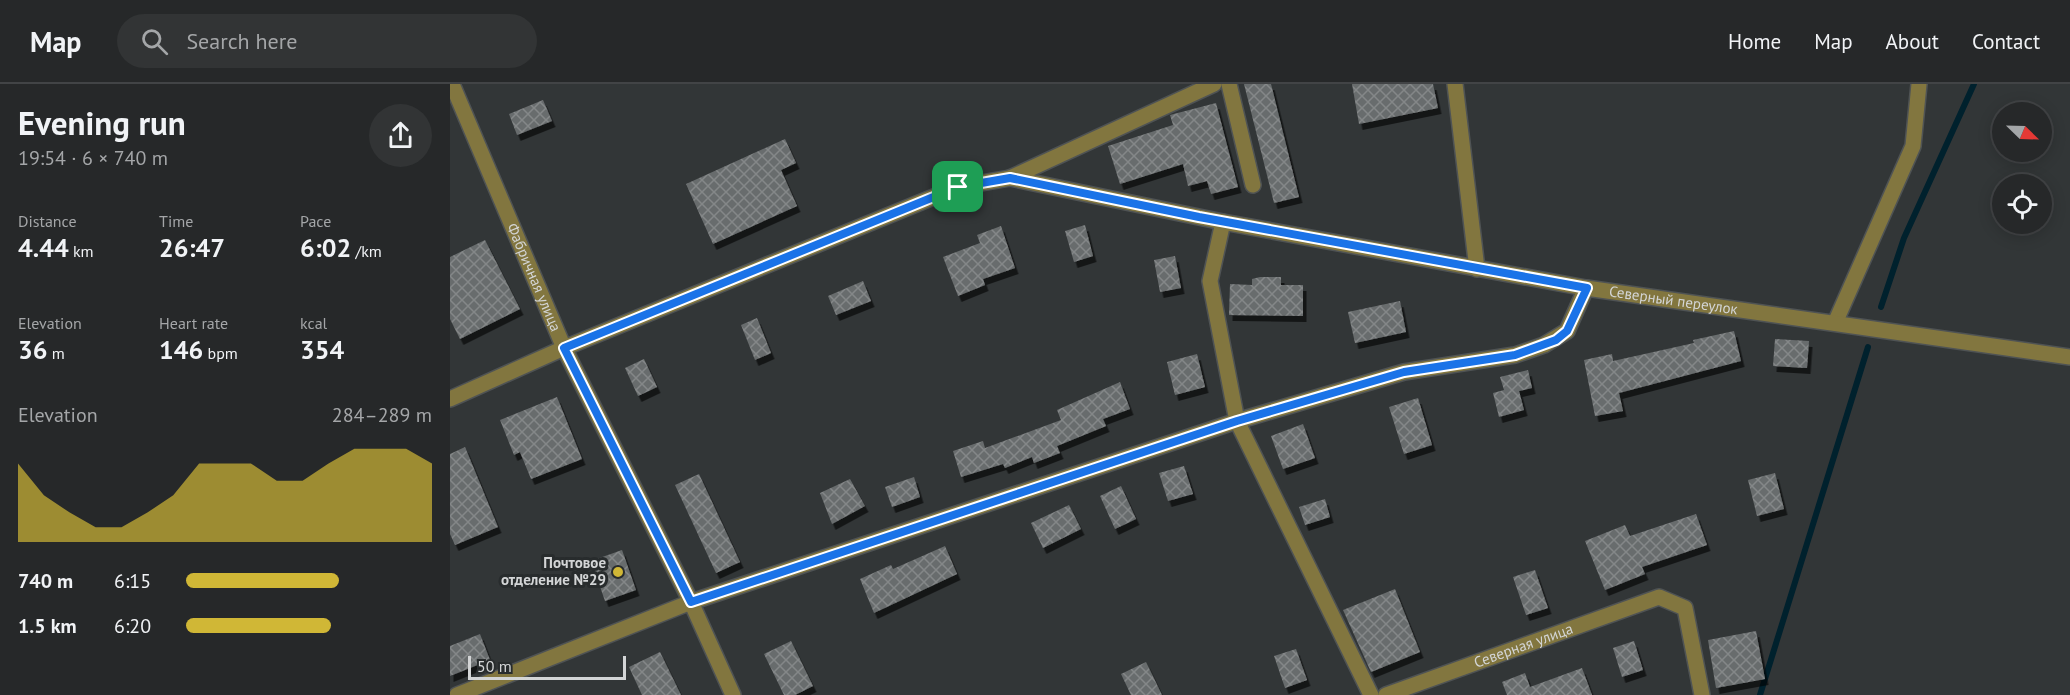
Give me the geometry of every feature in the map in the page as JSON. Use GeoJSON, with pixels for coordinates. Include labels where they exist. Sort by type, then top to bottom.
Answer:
{"type":"FeatureCollection","features":[{"type":"Feature","properties":{"kind":"street","name":"Фабричная улица"},"geometry":{"type":"LineString","coordinates":[[452,84],[564,348],[691,602],[733,695]]}},
{"type":"Feature","properties":{"kind":"street"},"geometry":{"type":"LineString","coordinates":[[1010,178],[1214,84]]}},
{"type":"Feature","properties":{"kind":"street"},"geometry":{"type":"LineString","coordinates":[[1229,84],[1253,185]]}},
{"type":"Feature","properties":{"kind":"street"},"geometry":{"type":"LineString","coordinates":[[1455,84],[1477,269]]}},
{"type":"Feature","properties":{"kind":"street"},"geometry":{"type":"LineString","coordinates":[[1834,323],[1913,146],[1919,84]]}},
{"type":"Feature","properties":{"kind":"street","name":"Северный переулок"},"geometry":{"type":"LineString","coordinates":[[450,399],[564,348],[958,187],[1010,178],[1222,222],[1587,288],[2070,357]]}},
{"type":"Feature","properties":{"kind":"street"},"geometry":{"type":"LineString","coordinates":[[1222,222],[1209,281],[1237,421],[1371,695]]}},
{"type":"Feature","properties":{"kind":"street"},"geometry":{"type":"LineString","coordinates":[[457,695],[691,602],[1237,421],[1404,372],[1515,355],[1544,345],[1567,331],[1587,288]]}},
{"type":"Feature","properties":{"kind":"street","name":"Северная улица"},"geometry":{"type":"LineString","coordinates":[[1386,695],[1659,597],[1685,608],[1702,695]]}},
{"type":"Feature","properties":{"kind":"building"},"geometry":{"type":"Polygon","coordinates":[[[1244,84],[1271,84],[1299,197],[1274,203],[1244,84]]]}},
{"type":"Feature","properties":{"kind":"building"},"geometry":{"type":"Polygon","coordinates":[[[1352,84],[1433,84],[1438,108],[1359,124],[1352,84]]]}},
{"type":"Feature","properties":{"kind":"building"},"geometry":{"type":"Polygon","coordinates":[[[543,100],[552,121],[517,135],[509,114],[543,100]]]}},
{"type":"Feature","properties":{"kind":"building"},"geometry":{"type":"Polygon","coordinates":[[[1216,103],[1238,187],[1211,194],[1207,181],[1188,186],[1183,164],[1120,184],[1108,146],[1173,125],[1170,115],[1216,103]]]}},
{"type":"Feature","properties":{"kind":"building"},"geometry":{"type":"Polygon","coordinates":[[[785,139],[796,163],[781,170],[797,206],[713,244],[686,184],[785,139]]]}},
{"type":"Feature","properties":{"kind":"building"},"geometry":{"type":"Polygon","coordinates":[[[1085,225],[1093,256],[1074,262],[1065,231],[1085,225]]]}},
{"type":"Feature","properties":{"kind":"building"},"geometry":{"type":"Polygon","coordinates":[[[1001,226],[1015,268],[983,279],[985,285],[958,296],[943,257],[980,243],[977,235],[1001,226]]]}},
{"type":"Feature","properties":{"kind":"building"},"geometry":{"type":"Polygon","coordinates":[[[485,240],[520,309],[460,339],[450,319],[450,257],[485,240]]]}},
{"type":"Feature","properties":{"kind":"building"},"geometry":{"type":"Polygon","coordinates":[[[1175,256],[1181,288],[1160,292],[1154,260],[1175,256]]]}},
{"type":"Feature","properties":{"kind":"building"},"geometry":{"type":"Polygon","coordinates":[[[1281,277],[1281,285],[1303,285],[1303,316],[1229,315],[1230,284],[1252,285],[1252,279],[1281,277]]]}},
{"type":"Feature","properties":{"kind":"building"},"geometry":{"type":"Polygon","coordinates":[[[863,281],[871,301],[836,315],[828,296],[863,281]]]}},
{"type":"Feature","properties":{"kind":"building"},"geometry":{"type":"Polygon","coordinates":[[[1400,301],[1406,332],[1355,343],[1348,312],[1400,301]]]}},
{"type":"Feature","properties":{"kind":"building"},"geometry":{"type":"Polygon","coordinates":[[[757,318],[771,353],[755,360],[741,325],[757,318]]]}},
{"type":"Feature","properties":{"kind":"building"},"geometry":{"type":"Polygon","coordinates":[[[1734,331],[1741,361],[1619,393],[1623,411],[1595,416],[1584,360],[1612,354],[1613,361],[1694,343],[1693,340],[1734,331]]]}},
{"type":"Feature","properties":{"kind":"building"},"geometry":{"type":"Polygon","coordinates":[[[1775,339],[1809,341],[1807,368],[1773,366],[1775,339]]]}},
{"type":"Feature","properties":{"kind":"building"},"geometry":{"type":"Polygon","coordinates":[[[1197,354],[1205,387],[1175,395],[1167,362],[1197,354]]]}},
{"type":"Feature","properties":{"kind":"building"},"geometry":{"type":"Polygon","coordinates":[[[644,359],[657,387],[638,396],[625,368],[644,359]]]}},
{"type":"Feature","properties":{"kind":"building"},"geometry":{"type":"Polygon","coordinates":[[[1528,370],[1532,388],[1519,391],[1524,410],[1499,417],[1493,393],[1504,390],[1500,377],[1528,370]]]}},
{"type":"Feature","properties":{"kind":"building"},"geometry":{"type":"Polygon","coordinates":[[[1120,382],[1130,409],[1103,419],[1106,426],[1057,446],[1060,453],[1034,463],[1032,457],[1005,468],[1003,464],[961,477],[953,451],[983,441],[985,448],[1061,420],[1057,410],[1120,382]]]}},
{"type":"Feature","properties":{"kind":"building"},"geometry":{"type":"Polygon","coordinates":[[[557,397],[582,459],[531,479],[520,452],[514,455],[500,420],[557,397]]]}},
{"type":"Feature","properties":{"kind":"building"},"geometry":{"type":"Polygon","coordinates":[[[1418,398],[1432,445],[1404,454],[1389,407],[1418,398]]]}},
{"type":"Feature","properties":{"kind":"building"},"geometry":{"type":"Polygon","coordinates":[[[1303,424],[1315,458],[1283,469],[1271,436],[1303,424]]]}},
{"type":"Feature","properties":{"kind":"building"},"geometry":{"type":"Polygon","coordinates":[[[465,447],[498,527],[455,545],[450,534],[450,454],[465,447]]]}},
{"type":"Feature","properties":{"kind":"building"},"geometry":{"type":"Polygon","coordinates":[[[1184,466],[1193,494],[1168,501],[1159,473],[1184,466]]]}},
{"type":"Feature","properties":{"kind":"building"},"geometry":{"type":"Polygon","coordinates":[[[1775,473],[1784,509],[1757,516],[1748,480],[1775,473]]]}},
{"type":"Feature","properties":{"kind":"building"},"geometry":{"type":"Polygon","coordinates":[[[699,474],[740,562],[716,573],[675,485],[699,474]]]}},
{"type":"Feature","properties":{"kind":"building"},"geometry":{"type":"Polygon","coordinates":[[[914,477],[920,497],[892,507],[885,487],[914,477]]]}},
{"type":"Feature","properties":{"kind":"building"},"geometry":{"type":"Polygon","coordinates":[[[850,479],[865,506],[832,524],[820,493],[850,479]]]}},
{"type":"Feature","properties":{"kind":"building"},"geometry":{"type":"Polygon","coordinates":[[[1121,486],[1136,519],[1115,529],[1100,496],[1121,486]]]}},
{"type":"Feature","properties":{"kind":"building"},"geometry":{"type":"Polygon","coordinates":[[[1325,499],[1330,517],[1305,525],[1299,507],[1325,499]]]}},
{"type":"Feature","properties":{"kind":"building"},"geometry":{"type":"Polygon","coordinates":[[[1069,505],[1081,529],[1043,548],[1031,523],[1069,505]]]}},
{"type":"Feature","properties":{"kind":"building"},"geometry":{"type":"Polygon","coordinates":[[[1696,514],[1707,545],[1642,567],[1645,574],[1605,590],[1585,541],[1625,525],[1630,536],[1696,514]]]}},
{"type":"Feature","properties":{"kind":"building"},"geometry":{"type":"Polygon","coordinates":[[[945,546],[957,574],[874,613],[860,579],[891,565],[893,569],[945,546]]]}},
{"type":"Feature","properties":{"kind":"building"},"geometry":{"type":"Polygon","coordinates":[[[622,550],[636,590],[605,601],[591,561],[622,550]]]}},
{"type":"Feature","properties":{"kind":"building"},"geometry":{"type":"Polygon","coordinates":[[[1535,570],[1548,608],[1526,615],[1513,577],[1535,570]]]}},
{"type":"Feature","properties":{"kind":"building"},"geometry":{"type":"Polygon","coordinates":[[[1395,589],[1420,652],[1371,672],[1343,610],[1395,589]]]}},
{"type":"Feature","properties":{"kind":"building"},"geometry":{"type":"Polygon","coordinates":[[[1756,631],[1765,679],[1716,688],[1708,640],[1756,631]]]}},
{"type":"Feature","properties":{"kind":"building"},"geometry":{"type":"Polygon","coordinates":[[[480,634],[490,660],[450,676],[450,646],[480,634]]]}},
{"type":"Feature","properties":{"kind":"building"},"geometry":{"type":"Polygon","coordinates":[[[791,641],[813,686],[795,695],[784,695],[764,654],[791,641]]]}},
{"type":"Feature","properties":{"kind":"building"},"geometry":{"type":"Polygon","coordinates":[[[1634,641],[1643,670],[1622,677],[1613,648],[1634,641]]]}},
{"type":"Feature","properties":{"kind":"building"},"geometry":{"type":"Polygon","coordinates":[[[1296,649],[1307,680],[1285,688],[1274,656],[1296,649]]]}},
{"type":"Feature","properties":{"kind":"building"},"geometry":{"type":"Polygon","coordinates":[[[660,652],[681,695],[642,695],[629,667],[660,652]]]}},
{"type":"Feature","properties":{"kind":"building"},"geometry":{"type":"Polygon","coordinates":[[[1146,662],[1162,695],[1131,695],[1121,674],[1146,662]]]}},
{"type":"Feature","properties":{"kind":"building"},"geometry":{"type":"Polygon","coordinates":[[[1582,668],[1592,695],[1507,695],[1502,682],[1525,673],[1530,687],[1582,668]]]}},
{"type":"Feature","properties":{"kind":"waterway"},"geometry":{"type":"LineString","coordinates":[[1881,307],[1904,238],[1974,84]]}},
{"type":"Feature","properties":{"kind":"waterway"},"geometry":{"type":"LineString","coordinates":[[1760,695],[1868,347]]}},
{"type":"Feature","properties":{"kind":"place","name":"Почтовое отделение №29"},"geometry":{"type":"Point","coordinates":[618,572]}},
{"type":"Feature","properties":{"kind":"route"},"geometry":{"type":"LineString","coordinates":[[1010,178],[1199,217],[1587,288],[1577,314],[1567,331],[1556,340],[1544,345],[1515,355],[1443,364],[1404,372],[1237,421],[691,602],[564,348],[958,187],[1010,178]]}}]}
